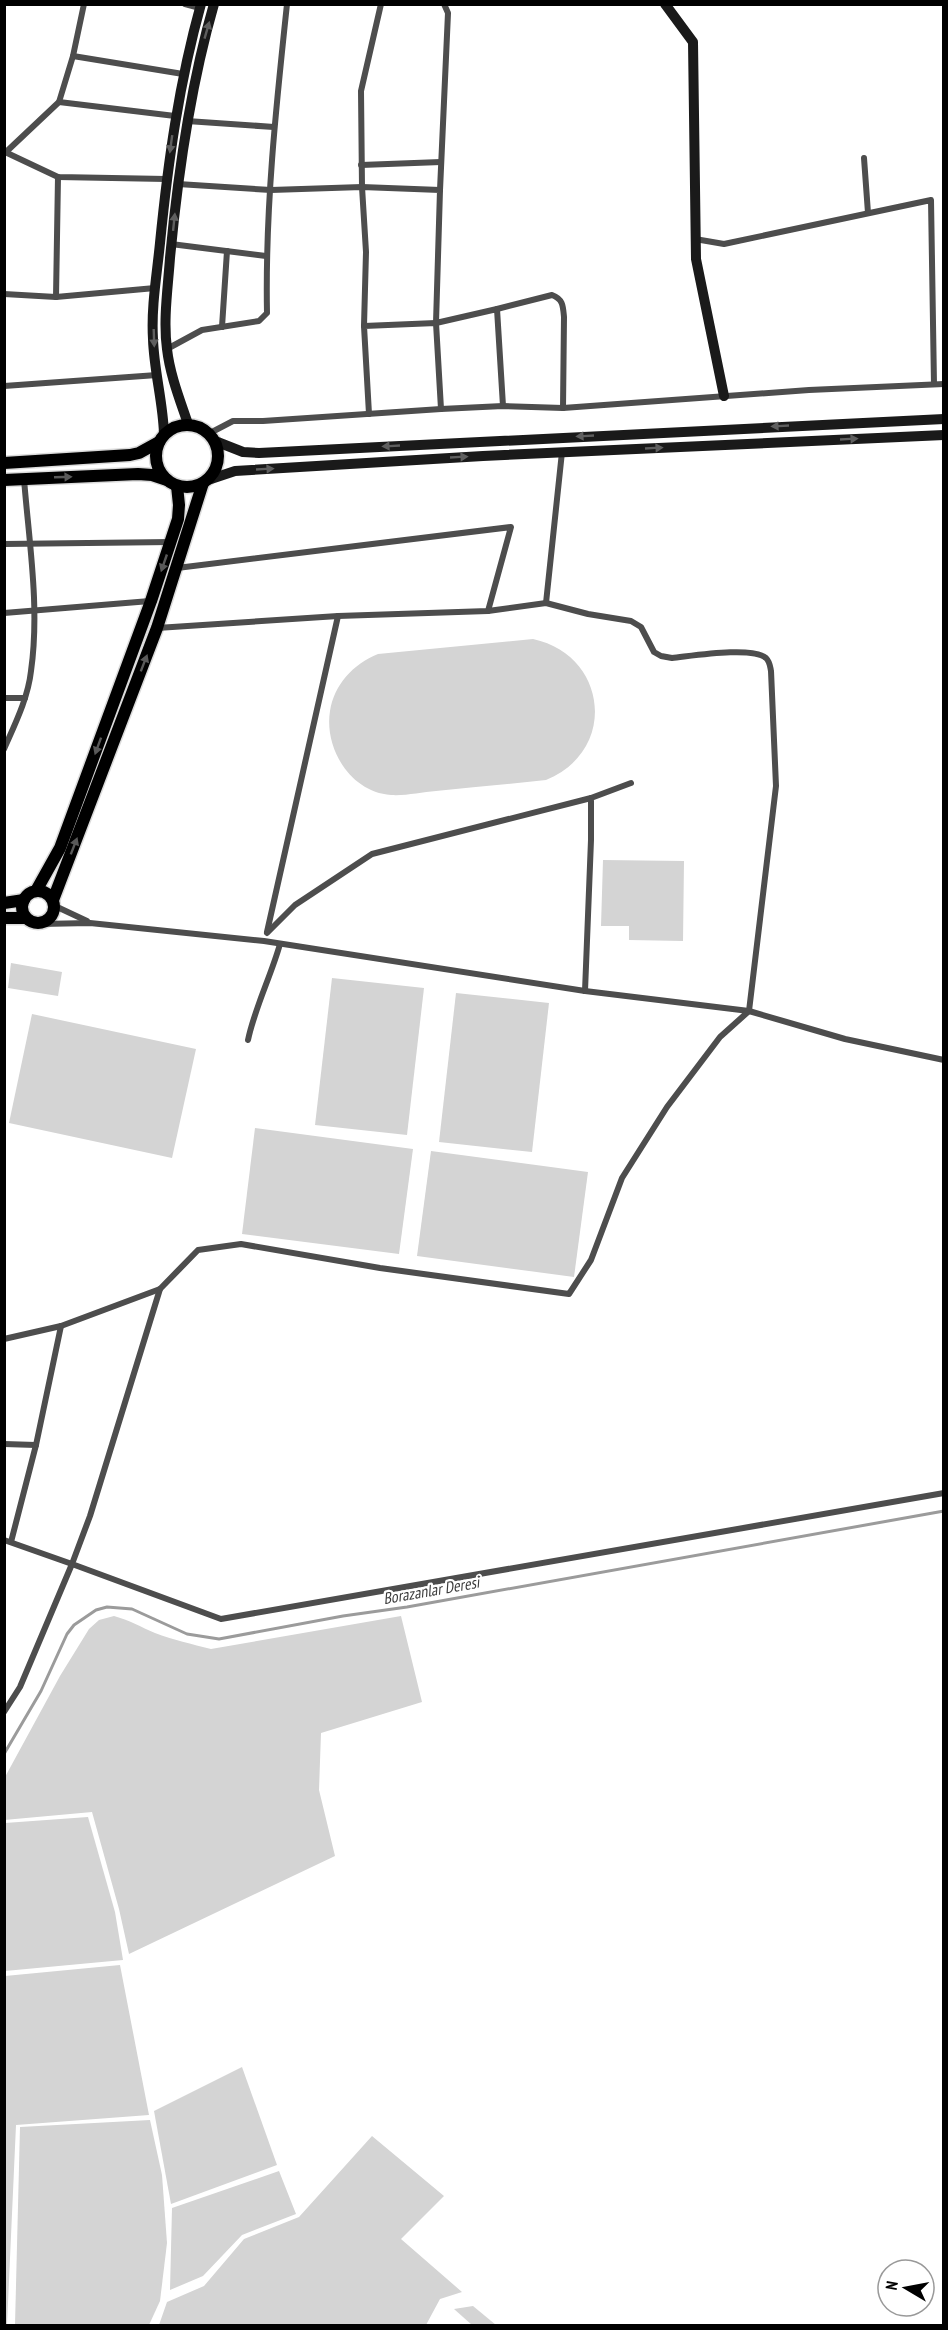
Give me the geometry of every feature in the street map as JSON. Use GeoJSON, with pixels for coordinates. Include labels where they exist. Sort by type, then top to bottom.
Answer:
{"type":"FeatureCollection","features":[{"type":"Feature","properties":{"kind":"main road"},"geometry":{"type":"LineString","coordinates":[[188,424],[167,349],[168,291],[171,244],[187,121],[214,4]]}},
{"type":"Feature","properties":{"kind":"main road"},"geometry":{"type":"LineString","coordinates":[[665,4],[693,42],[696,259],[724,396]]}},
{"type":"Feature","properties":{"kind":"main road"},"geometry":{"type":"LineString","coordinates":[[36,891],[60,848],[151,601],[171,542],[179,505],[172,483],[160,472],[156,462],[163,412],[153,338],[155,288],[175,116],[200,6]]}},
{"type":"Feature","properties":{"kind":"main road"},"geometry":{"type":"LineString","coordinates":[[4,463],[140,453],[172,428],[188,424],[201,428],[212,437],[243,452],[259,453],[944,419]]}},
{"type":"Feature","properties":{"kind":"main road"},"geometry":{"type":"LineString","coordinates":[[4,480],[138,474],[152,475],[188,488],[235,471],[561,452],[944,435]]}},
{"type":"Feature","properties":{"kind":"main road"},"geometry":{"type":"LineString","coordinates":[[4,918],[26,918],[36,924],[41,924],[51,918],[54,903],[157,628],[205,481],[214,472],[218,461],[212,437]]}},
{"type":"Feature","properties":{"kind":"main road"},"geometry":{"type":"LineString","coordinates":[[26,918],[22,908],[24,900],[30,894],[36,891],[45,892],[54,903]]}},
{"type":"Feature","properties":{"kind":"main road"},"geometry":{"type":"LineString","coordinates":[[4,903],[24,900]]}},
{"type":"Feature","properties":{"kind":"street"},"geometry":{"type":"LineString","coordinates":[[84,4],[73,56],[59,102],[5,152],[58,177],[166,179]]}},
{"type":"Feature","properties":{"kind":"street"},"geometry":{"type":"LineString","coordinates":[[185,4],[200,6]]}},
{"type":"Feature","properties":{"kind":"street"},"geometry":{"type":"LineString","coordinates":[[167,349],[202,330],[260,321],[267,313],[266,256],[274,127],[287,4]]}},
{"type":"Feature","properties":{"kind":"street"},"geometry":{"type":"LineString","coordinates":[[369,414],[364,326],[366,252],[361,165],[361,91],[381,4]]}},
{"type":"Feature","properties":{"kind":"street"},"geometry":{"type":"LineString","coordinates":[[441,409],[436,323],[448,13],[444,4]]}},
{"type":"Feature","properties":{"kind":"street"},"geometry":{"type":"LineString","coordinates":[[73,56],[183,74]]}},
{"type":"Feature","properties":{"kind":"street"},"geometry":{"type":"LineString","coordinates":[[59,102],[175,116]]}},
{"type":"Feature","properties":{"kind":"street"},"geometry":{"type":"LineString","coordinates":[[187,121],[274,127]]}},
{"type":"Feature","properties":{"kind":"street"},"geometry":{"type":"LineString","coordinates":[[864,158],[868,213]]}},
{"type":"Feature","properties":{"kind":"street"},"geometry":{"type":"LineString","coordinates":[[361,165],[441,162]]}},
{"type":"Feature","properties":{"kind":"street"},"geometry":{"type":"LineString","coordinates":[[56,297],[58,177]]}},
{"type":"Feature","properties":{"kind":"street"},"geometry":{"type":"LineString","coordinates":[[178,184],[271,190],[362,187],[440,190]]}},
{"type":"Feature","properties":{"kind":"street"},"geometry":{"type":"LineString","coordinates":[[695,239],[724,244],[932,200],[934,384]]}},
{"type":"Feature","properties":{"kind":"street"},"geometry":{"type":"LineString","coordinates":[[171,244],[266,256]]}},
{"type":"Feature","properties":{"kind":"street"},"geometry":{"type":"LineString","coordinates":[[222,327],[227,251]]}},
{"type":"Feature","properties":{"kind":"street"},"geometry":{"type":"LineString","coordinates":[[4,294],[56,297],[155,288]]}},
{"type":"Feature","properties":{"kind":"street"},"geometry":{"type":"LineString","coordinates":[[364,326],[436,323],[552,295],[559,297],[564,317],[563,408]]}},
{"type":"Feature","properties":{"kind":"street"},"geometry":{"type":"LineString","coordinates":[[497,309],[503,406]]}},
{"type":"Feature","properties":{"kind":"street"},"geometry":{"type":"LineString","coordinates":[[4,386],[157,375]]}},
{"type":"Feature","properties":{"kind":"street"},"geometry":{"type":"LineString","coordinates":[[212,437],[233,421],[503,406],[563,408],[724,396],[944,384]]}},
{"type":"Feature","properties":{"kind":"street"},"geometry":{"type":"LineString","coordinates":[[546,603],[561,452]]}},
{"type":"Feature","properties":{"kind":"street"},"geometry":{"type":"LineString","coordinates":[[4,748],[25,698],[32,671],[34,611],[24,479]]}},
{"type":"Feature","properties":{"kind":"street"},"geometry":{"type":"LineString","coordinates":[[177,568],[512,527],[488,611]]}},
{"type":"Feature","properties":{"kind":"street"},"geometry":{"type":"LineString","coordinates":[[4,544],[171,542]]}},
{"type":"Feature","properties":{"kind":"street"},"geometry":{"type":"LineString","coordinates":[[4,613],[151,601]]}},
{"type":"Feature","properties":{"kind":"street"},"geometry":{"type":"LineString","coordinates":[[4,1339],[61,1326],[160,1289],[198,1250],[241,1244],[380,1268],[569,1294],[591,1260],[622,1178],[667,1107],[720,1037],[749,1011],[776,786],[771,671],[765,657],[750,652],[672,658],[661,656],[654,652],[641,627],[631,621],[588,614],[546,603],[488,611],[338,616],[157,628]]}},
{"type":"Feature","properties":{"kind":"street"},"geometry":{"type":"LineString","coordinates":[[264,941],[338,616]]}},
{"type":"Feature","properties":{"kind":"street"},"geometry":{"type":"LineString","coordinates":[[4,698],[25,698]]}},
{"type":"Feature","properties":{"kind":"street"},"geometry":{"type":"LineString","coordinates":[[267,933],[295,905],[372,854],[591,798],[631,783]]}},
{"type":"Feature","properties":{"kind":"street"},"geometry":{"type":"LineString","coordinates":[[585,992],[591,798]]}},
{"type":"Feature","properties":{"kind":"street"},"geometry":{"type":"LineString","coordinates":[[54,903],[90,923]]}},
{"type":"Feature","properties":{"kind":"street"},"geometry":{"type":"LineString","coordinates":[[41,924],[90,923],[264,941],[585,992],[749,1011],[845,1039],[944,1060]]}},
{"type":"Feature","properties":{"kind":"street"},"geometry":{"type":"LineString","coordinates":[[248,1040],[253,1016],[280,944]]}},
{"type":"Feature","properties":{"kind":"street"},"geometry":{"type":"LineString","coordinates":[[4,1712],[20,1687],[90,1516],[160,1289]]}},
{"type":"Feature","properties":{"kind":"street"},"geometry":{"type":"LineString","coordinates":[[61,1326],[36,1445],[8,1541],[221,1619],[944,1493]]}},
{"type":"Feature","properties":{"kind":"street"},"geometry":{"type":"LineString","coordinates":[[4,1444],[36,1445]]}},
{"type":"Feature","properties":{"kind":"shaded area"},"geometry":{"type":"Polygon","coordinates":[[[533,639],[558,648],[577,664],[589,683],[595,705],[593,727],[585,748],[569,766],[546,780],[391,795],[363,786],[343,766],[331,739],[330,711],[340,684],[361,663],[378,654],[533,639]]]}},
{"type":"Feature","properties":{"kind":"shaded area"},"geometry":{"type":"Polygon","coordinates":[[[603,860],[684,861],[683,941],[629,940],[629,926],[601,926],[603,860]]]}},
{"type":"Feature","properties":{"kind":"shaded area"},"geometry":{"type":"Polygon","coordinates":[[[11,963],[62,972],[58,996],[8,988],[11,963]]]}},
{"type":"Feature","properties":{"kind":"shaded area"},"geometry":{"type":"Polygon","coordinates":[[[332,978],[424,988],[407,1135],[315,1125],[332,978]]]}},
{"type":"Feature","properties":{"kind":"shaded area"},"geometry":{"type":"Polygon","coordinates":[[[456,993],[549,1003],[532,1152],[439,1142],[456,993]]]}},
{"type":"Feature","properties":{"kind":"shaded area"},"geometry":{"type":"Polygon","coordinates":[[[32,1014],[196,1049],[172,1158],[9,1123],[32,1014]]]}},
{"type":"Feature","properties":{"kind":"shaded area"},"geometry":{"type":"Polygon","coordinates":[[[255,1128],[413,1149],[399,1254],[242,1234],[255,1128]]]}},
{"type":"Feature","properties":{"kind":"shaded area"},"geometry":{"type":"Polygon","coordinates":[[[431,1151],[588,1172],[574,1277],[417,1256],[431,1151]]]}},
{"type":"Feature","properties":{"kind":"shaded area"},"geometry":{"type":"Polygon","coordinates":[[[114,1616],[162,1635],[211,1649],[401,1616],[422,1702],[321,1733],[319,1790],[335,1856],[129,1954],[92,1812],[4,1820],[5,1777],[60,1676],[89,1629],[99,1620],[114,1616]]]}},
{"type":"Feature","properties":{"kind":"shaded area"},"geometry":{"type":"Polygon","coordinates":[[[88,1817],[115,1912],[123,1960],[5,1971],[5,1823],[88,1817]]]}},
{"type":"Feature","properties":{"kind":"shaded area"},"geometry":{"type":"Polygon","coordinates":[[[120,1965],[149,2115],[16,2125],[7,2325],[5,2325],[5,1976],[120,1965]]]}},
{"type":"Feature","properties":{"kind":"shaded area"},"geometry":{"type":"Polygon","coordinates":[[[242,2067],[277,2165],[171,2204],[154,2111],[242,2067]]]}},
{"type":"Feature","properties":{"kind":"shaded area"},"geometry":{"type":"Polygon","coordinates":[[[150,2120],[162,2175],[167,2243],[160,2301],[149,2325],[15,2325],[20,2127],[150,2120]]]}},
{"type":"Feature","properties":{"kind":"shaded area"},"geometry":{"type":"Polygon","coordinates":[[[372,2136],[444,2196],[401,2239],[462,2292],[440,2299],[426,2325],[159,2325],[167,2302],[204,2286],[244,2239],[299,2217],[372,2136]]]}},
{"type":"Feature","properties":{"kind":"shaded area"},"geometry":{"type":"Polygon","coordinates":[[[279,2171],[296,2214],[242,2235],[203,2276],[170,2290],[172,2208],[279,2171]]]}},
{"type":"Feature","properties":{"kind":"shaded area"},"geometry":{"type":"Polygon","coordinates":[[[473,2306],[496,2325],[472,2325],[454,2309],[473,2306]]]}},
{"type":"Feature","properties":{"kind":"waterway","name":"Borazanlar Deresi"},"geometry":{"type":"LineString","coordinates":[[4,1754],[41,1691],[67,1634],[74,1625],[96,1610],[107,1607],[132,1609],[187,1634],[219,1639],[944,1511]]}}]}
